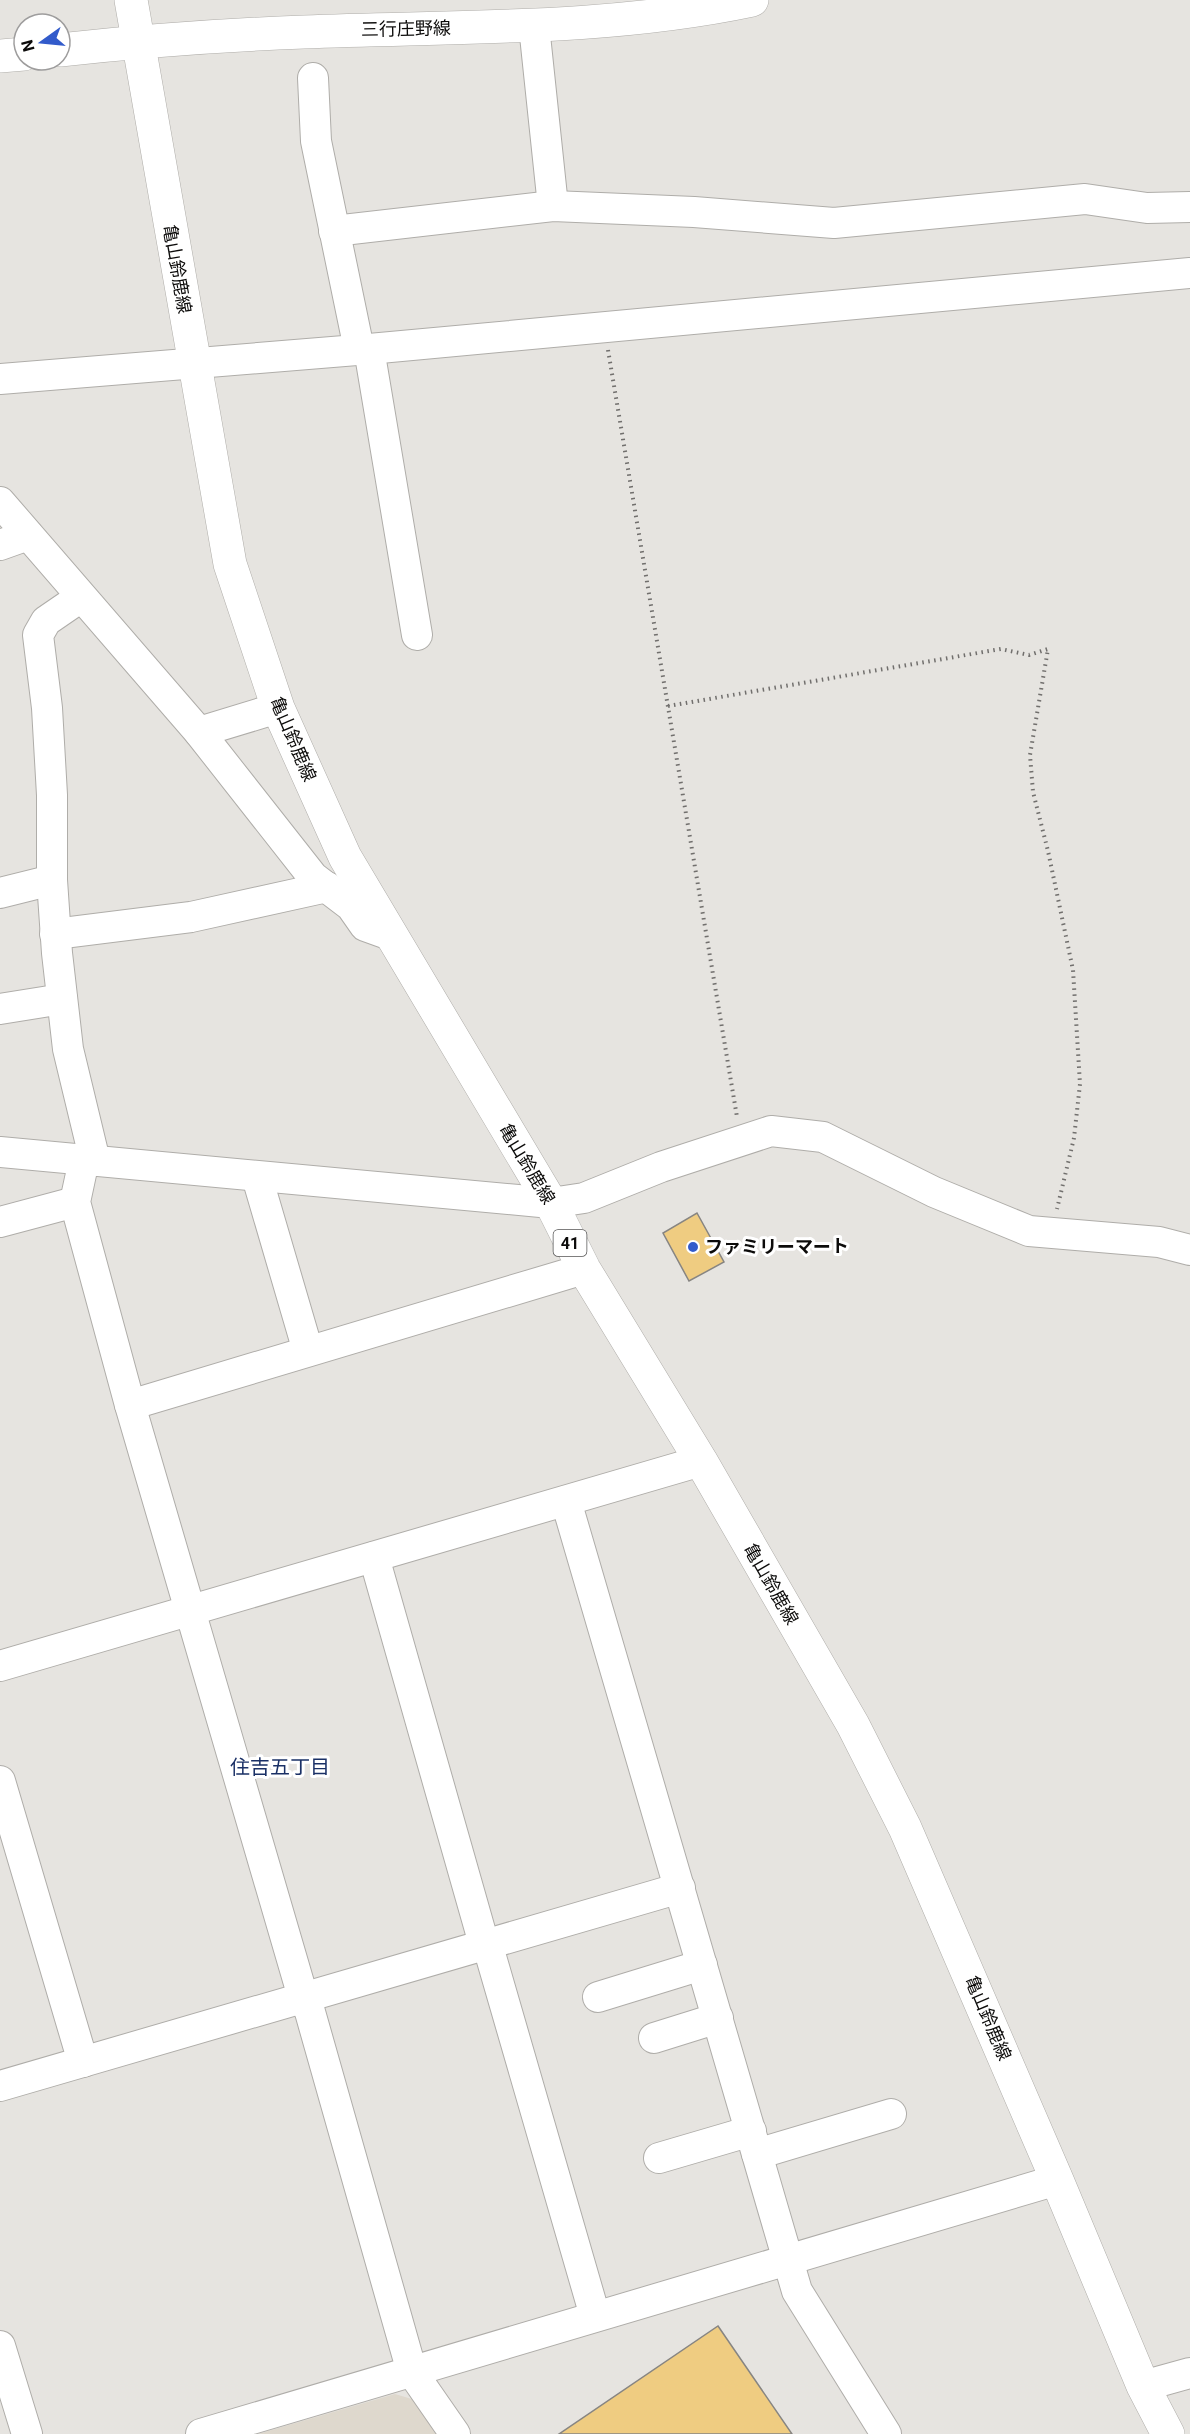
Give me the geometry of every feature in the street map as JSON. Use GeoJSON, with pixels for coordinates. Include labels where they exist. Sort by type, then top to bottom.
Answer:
{"type":"FeatureCollection","features":[{"type":"Feature","properties":{"kind":"main road","name":"亀山鈴鹿線"},"geometry":{"type":"LineString","coordinates":[[131,0],[230,564],[278,708],[345,857],[550,1203],[584,1269],[701,1461],[852,1725],[905,1828],[1058,2180],[1143,2386],[1168,2434]]}},
{"type":"Feature","properties":{"kind":"main road","name":"三行庄野線"},"geometry":{"type":"LineString","coordinates":[[72,49],[138,42],[304,32],[534,26],[619,20],[752,0]]}},
{"type":"Feature","properties":{"kind":"street"},"geometry":{"type":"LineString","coordinates":[[534,26],[553,206]]}},
{"type":"Feature","properties":{"kind":"street"},"geometry":{"type":"LineString","coordinates":[[313,78],[316,141],[334,231],[364,349],[417,635]]}},
{"type":"Feature","properties":{"kind":"street"},"geometry":{"type":"LineString","coordinates":[[334,231],[553,206],[694,212],[834,223],[1085,199],[1147,208],[1190,207]]}},
{"type":"Feature","properties":{"kind":"street"},"geometry":{"type":"LineString","coordinates":[[0,379],[604,328],[1190,273]]}},
{"type":"Feature","properties":{"kind":"street"},"geometry":{"type":"LineString","coordinates":[[0,502],[199,732],[313,877],[351,906],[365,926],[390,935]]}},
{"type":"Feature","properties":{"kind":"street"},"geometry":{"type":"LineString","coordinates":[[0,545],[28,535]]}},
{"type":"Feature","properties":{"kind":"street"},"geometry":{"type":"LineString","coordinates":[[81,597],[46,621],[38,635],[47,708],[52,795],[52,880],[55,934],[68,1049],[90,1161],[75,1202],[130,1405],[303,1997],[310,2012],[412,2372],[455,2434]]}},
{"type":"Feature","properties":{"kind":"street"},"geometry":{"type":"LineString","coordinates":[[199,732],[278,708]]}},
{"type":"Feature","properties":{"kind":"street"},"geometry":{"type":"LineString","coordinates":[[0,893],[52,880]]}},
{"type":"Feature","properties":{"kind":"street"},"geometry":{"type":"LineString","coordinates":[[55,934],[191,917],[327,886]]}},
{"type":"Feature","properties":{"kind":"street"},"geometry":{"type":"LineString","coordinates":[[0,1009],[62,999]]}},
{"type":"Feature","properties":{"kind":"street"},"geometry":{"type":"LineString","coordinates":[[0,1152],[550,1203],[584,1198],[741,1139],[771,1131],[823,1137],[982,1214],[1029,1231],[1137,1239],[1190,1250]]}},
{"type":"Feature","properties":{"kind":"street"},"geometry":{"type":"LineString","coordinates":[[257,1177],[308,1352]]}},
{"type":"Feature","properties":{"kind":"street"},"geometry":{"type":"LineString","coordinates":[[0,1222],[75,1202]]}},
{"type":"Feature","properties":{"kind":"street"},"geometry":{"type":"LineString","coordinates":[[130,1405],[584,1269]]}},
{"type":"Feature","properties":{"kind":"street"},"geometry":{"type":"LineString","coordinates":[[1,1664],[701,1461]]}},
{"type":"Feature","properties":{"kind":"street"},"geometry":{"type":"LineString","coordinates":[[566,1502],[797,2291],[886,2434]]}},
{"type":"Feature","properties":{"kind":"street"},"geometry":{"type":"LineString","coordinates":[[374,1557],[595,2316]]}},
{"type":"Feature","properties":{"kind":"street"},"geometry":{"type":"LineString","coordinates":[[0,1781],[83,2062]]}},
{"type":"Feature","properties":{"kind":"street"},"geometry":{"type":"LineString","coordinates":[[0,2086],[680,1888]]}},
{"type":"Feature","properties":{"kind":"street"},"geometry":{"type":"LineString","coordinates":[[598,1997],[702,1965]]}},
{"type":"Feature","properties":{"kind":"street"},"geometry":{"type":"LineString","coordinates":[[654,2038],[718,2018]]}},
{"type":"Feature","properties":{"kind":"street"},"geometry":{"type":"LineString","coordinates":[[659,2158],[754,2143],[891,2114]]}},
{"type":"Feature","properties":{"kind":"street"},"geometry":{"type":"LineString","coordinates":[[201,2434],[1058,2180]]}},
{"type":"Feature","properties":{"kind":"street"},"geometry":{"type":"LineString","coordinates":[[0,2346],[27,2434]]}},
{"type":"Feature","properties":{"kind":"street"},"geometry":{"type":"LineString","coordinates":[[1143,2386],[1190,2373]]}},
{"type":"Feature","properties":{"kind":"path"},"geometry":{"type":"LineString","coordinates":[[604,328],[741,1139]]}},
{"type":"Feature","properties":{"kind":"path"},"geometry":{"type":"LineString","coordinates":[[668,706],[1001,650],[1029,655],[1048,650],[1030,755],[1033,792],[1048,851],[1072,970],[1080,1084],[1074,1138],[1052,1234]]}},
{"type":"Feature","properties":{"kind":"shaded area"},"geometry":{"type":"Polygon","coordinates":[[[395,2394],[415,2400],[438,2434],[258,2434],[395,2394]]]}},
{"type":"Feature","properties":{"kind":"building","name":"ファミリーマート"},"geometry":{"type":"Polygon","coordinates":[[[697,1213],[724,1262],[689,1281],[663,1233],[697,1213]]]}},
{"type":"Feature","properties":{"kind":"building"},"geometry":{"type":"Polygon","coordinates":[[[718,2326],[792,2434],[559,2434],[718,2326]]]}},
{"type":"Feature","properties":{"kind":"place","name":"ファミリーマート"},"geometry":{"type":"Point","coordinates":[693,1247]}},
{"type":"Feature","properties":{"kind":"district","name":"住吉五丁目"},"geometry":{"type":"Point","coordinates":[280,1767]}}]}
